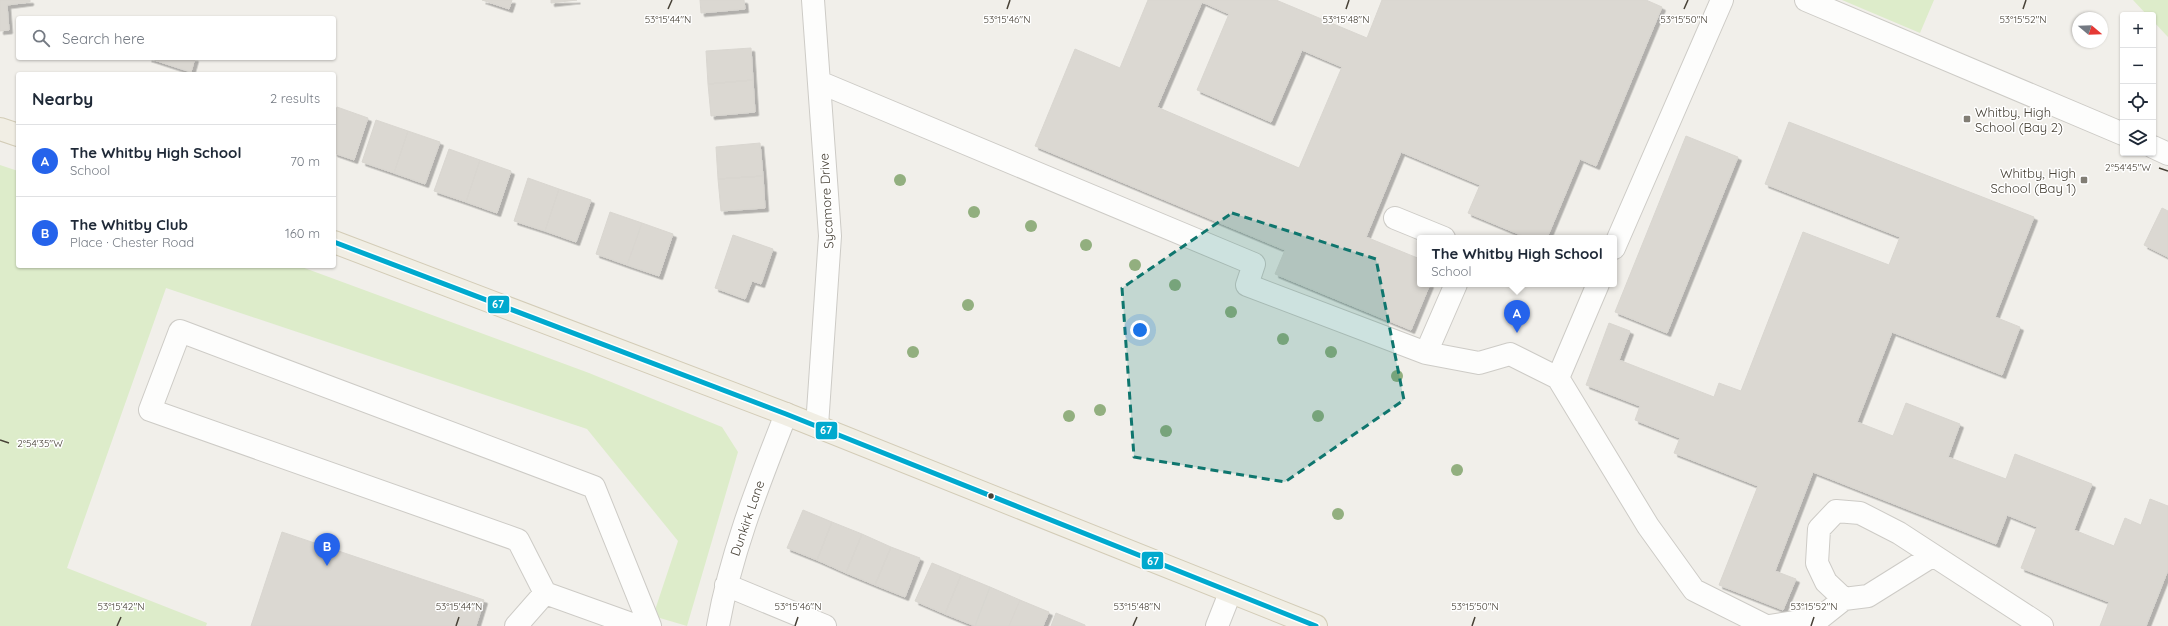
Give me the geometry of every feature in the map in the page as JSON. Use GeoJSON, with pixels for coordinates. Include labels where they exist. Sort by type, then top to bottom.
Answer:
{"type":"FeatureCollection","features":[{"type":"Feature","properties":{"kind":"main road"},"geometry":{"type":"LineString","coordinates":[[0,129],[16,134]]}},
{"type":"Feature","properties":{"kind":"main road"},"geometry":{"type":"LineString","coordinates":[[336,243],[817,426],[1230,593],[1316,626]]}},
{"type":"Feature","properties":{"kind":"street","name":"Sycamore Drive"},"geometry":{"type":"LineString","coordinates":[[813,0],[830,236],[817,426]]}},
{"type":"Feature","properties":{"kind":"street"},"geometry":{"type":"LineString","coordinates":[[1617,241],[1722,0]]}},
{"type":"Feature","properties":{"kind":"street"},"geometry":{"type":"LineString","coordinates":[[1806,0],[2120,133]]}},
{"type":"Feature","properties":{"kind":"street"},"geometry":{"type":"LineString","coordinates":[[819,82],[1254,264],[1247,285],[1426,353],[1479,363],[1510,354],[1558,378],[1648,526],[1694,590],[1766,626]]}},
{"type":"Feature","properties":{"kind":"street"},"geometry":{"type":"LineString","coordinates":[[2156,148],[2168,154]]}},
{"type":"Feature","properties":{"kind":"street"},"geometry":{"type":"LineString","coordinates":[[1395,218],[1437,235]]}},
{"type":"Feature","properties":{"kind":"street"},"geometry":{"type":"LineString","coordinates":[[1426,353],[1455,287]]}},
{"type":"Feature","properties":{"kind":"street"},"geometry":{"type":"LineString","coordinates":[[1558,378],[1597,287]]}},
{"type":"Feature","properties":{"kind":"street"},"geometry":{"type":"LineString","coordinates":[[638,626],[545,592],[518,540],[150,410],[180,331],[594,487],[650,626]]}},
{"type":"Feature","properties":{"kind":"street","name":"Dunkirk Lane"},"geometry":{"type":"LineString","coordinates":[[718,626],[726,585],[753,498],[786,414]]}},
{"type":"Feature","properties":{"kind":"street"},"geometry":{"type":"LineString","coordinates":[[1844,599],[1826,582],[1817,563],[1819,529],[1836,511],[1860,513],[1899,533],[1932,556],[2042,626]]}},
{"type":"Feature","properties":{"kind":"street"},"geometry":{"type":"LineString","coordinates":[[1769,626],[1820,618],[1844,599],[1868,596],[1932,556]]}},
{"type":"Feature","properties":{"kind":"street"},"geometry":{"type":"LineString","coordinates":[[726,585],[825,626]]}},
{"type":"Feature","properties":{"kind":"street"},"geometry":{"type":"LineString","coordinates":[[516,626],[545,592]]}},
{"type":"Feature","properties":{"kind":"street"},"geometry":{"type":"LineString","coordinates":[[1217,626],[1230,593]]}},
{"type":"Feature","properties":{"kind":"highlighted area"},"geometry":{"type":"Polygon","coordinates":[[[1232,213],[1376,259],[1404,400],[1285,482],[1134,457],[1122,288],[1232,213]]]}},
{"type":"Feature","properties":{"kind":"green space"},"geometry":{"type":"Polygon","coordinates":[[[1842,0],[1934,0],[1920,33],[1842,0]]]}},
{"type":"Feature","properties":{"kind":"green space"},"geometry":{"type":"Polygon","coordinates":[[[2133,0],[2168,0],[2168,37],[2156,24],[2156,12],[2144,12],[2133,0]]]}},
{"type":"Feature","properties":{"kind":"green space"},"geometry":{"type":"Polygon","coordinates":[[[0,165],[16,170],[16,268],[304,268],[589,373],[722,427],[738,452],[687,626],[653,616],[678,541],[587,429],[166,288],[67,568],[207,623],[206,626],[0,626],[0,165]]]}},
{"type":"Feature","properties":{"kind":"building"},"geometry":{"type":"Polygon","coordinates":[[[0,0],[30,0],[30,2],[7,5],[9,30],[0,31],[0,0]]]}},
{"type":"Feature","properties":{"kind":"building"},"geometry":{"type":"Polygon","coordinates":[[[482,0],[512,0],[509,9],[482,0]]]}},
{"type":"Feature","properties":{"kind":"building"},"geometry":{"type":"Polygon","coordinates":[[[551,0],[577,0],[551,3],[551,0]]]}},
{"type":"Feature","properties":{"kind":"building"},"geometry":{"type":"Polygon","coordinates":[[[700,0],[744,0],[745,9],[701,13],[700,0]]]}},
{"type":"Feature","properties":{"kind":"building"},"geometry":{"type":"Polygon","coordinates":[[[1148,0],[1276,0],[1367,38],[1382,0],[1646,0],[1662,7],[1596,166],[1580,159],[1548,235],[1521,235],[1468,213],[1480,185],[1401,152],[1366,237],[1417,258],[1417,287],[1429,287],[1411,330],[1275,274],[1285,250],[1035,146],[1075,49],[1120,68],[1148,0]],[[1202,2],[1157,107],[1299,168],[1342,67],[1302,50],[1271,122],[1197,90],[1229,14],[1202,2]]]}},
{"type":"Feature","properties":{"kind":"building"},"geometry":{"type":"Polygon","coordinates":[[[751,48],[753,80],[708,84],[706,51],[751,48]]]}},
{"type":"Feature","properties":{"kind":"building"},"geometry":{"type":"Polygon","coordinates":[[[154,60],[194,60],[191,72],[154,60]]]}},
{"type":"Feature","properties":{"kind":"building"},"geometry":{"type":"Polygon","coordinates":[[[753,80],[755,112],[711,116],[708,84],[753,80]]]}},
{"type":"Feature","properties":{"kind":"building"},"geometry":{"type":"Polygon","coordinates":[[[337,107],[368,118],[354,160],[336,154],[337,107]]]}},
{"type":"Feature","properties":{"kind":"building"},"geometry":{"type":"Polygon","coordinates":[[[376,120],[408,131],[394,173],[362,162],[376,120]]]}},
{"type":"Feature","properties":{"kind":"building"},"geometry":{"type":"Polygon","coordinates":[[[1789,122],[2034,217],[1995,317],[2020,327],[2002,375],[1892,332],[1857,422],[1893,436],[1906,403],[1960,424],[1948,457],[2006,479],[2015,454],[2092,484],[2074,530],[2114,546],[2125,518],[2141,525],[2150,499],[2168,506],[2168,570],[2146,626],[2100,626],[2109,602],[2021,568],[2037,527],[2007,515],[1996,544],[1813,472],[1775,571],[1796,579],[1783,610],[1719,585],[1758,486],[1674,453],[1680,438],[1635,420],[1640,406],[1586,385],[1609,323],[1630,331],[1619,360],[1714,397],[1719,383],[1741,391],[1803,232],[1889,265],[1900,237],[1765,184],[1789,122]]]}},
{"type":"Feature","properties":{"kind":"building"},"geometry":{"type":"Polygon","coordinates":[[[408,131],[440,142],[425,184],[394,173],[408,131]]]}},
{"type":"Feature","properties":{"kind":"building"},"geometry":{"type":"Polygon","coordinates":[[[1686,136],[1738,157],[1667,333],[1615,312],[1686,136]]]}},
{"type":"Feature","properties":{"kind":"building"},"geometry":{"type":"Polygon","coordinates":[[[760,143],[763,176],[718,179],[716,147],[760,143]]]}},
{"type":"Feature","properties":{"kind":"building"},"geometry":{"type":"Polygon","coordinates":[[[449,149],[480,160],[466,202],[434,191],[449,149]]]}},
{"type":"Feature","properties":{"kind":"building"},"geometry":{"type":"Polygon","coordinates":[[[480,160],[511,171],[497,213],[466,202],[480,160]]]}},
{"type":"Feature","properties":{"kind":"building"},"geometry":{"type":"Polygon","coordinates":[[[763,176],[765,208],[721,211],[718,179],[763,176]]]}},
{"type":"Feature","properties":{"kind":"building"},"geometry":{"type":"Polygon","coordinates":[[[528,178],[559,189],[545,231],[514,221],[528,178]]]}},
{"type":"Feature","properties":{"kind":"building"},"geometry":{"type":"Polygon","coordinates":[[[559,189],[591,200],[576,242],[545,231],[559,189]]]}},
{"type":"Feature","properties":{"kind":"building"},"geometry":{"type":"Polygon","coordinates":[[[2162,208],[2168,211],[2168,257],[2144,245],[2162,208]]]}},
{"type":"Feature","properties":{"kind":"building"},"geometry":{"type":"Polygon","coordinates":[[[610,212],[642,223],[627,265],[596,254],[610,212]]]}},
{"type":"Feature","properties":{"kind":"building"},"geometry":{"type":"Polygon","coordinates":[[[642,223],[673,234],[659,276],[627,265],[642,223]]]}},
{"type":"Feature","properties":{"kind":"building"},"geometry":{"type":"Polygon","coordinates":[[[733,235],[773,249],[761,284],[752,281],[745,299],[715,288],[733,235]]]}},
{"type":"Feature","properties":{"kind":"building"},"geometry":{"type":"Polygon","coordinates":[[[803,510],[832,522],[817,560],[787,548],[803,510]]]}},
{"type":"Feature","properties":{"kind":"building"},"geometry":{"type":"Polygon","coordinates":[[[832,522],[862,534],[846,573],[817,560],[832,522]]]}},
{"type":"Feature","properties":{"kind":"building"},"geometry":{"type":"Polygon","coordinates":[[[282,532],[484,600],[476,626],[251,626],[282,532]]]}},
{"type":"Feature","properties":{"kind":"building"},"geometry":{"type":"Polygon","coordinates":[[[862,534],[891,547],[875,585],[846,573],[862,534]]]}},
{"type":"Feature","properties":{"kind":"building"},"geometry":{"type":"Polygon","coordinates":[[[891,547],[920,558],[905,597],[875,585],[891,547]]]}},
{"type":"Feature","properties":{"kind":"building"},"geometry":{"type":"Polygon","coordinates":[[[932,563],[961,575],[945,614],[915,601],[932,563]]]}},
{"type":"Feature","properties":{"kind":"building"},"geometry":{"type":"Polygon","coordinates":[[[961,575],[990,587],[975,626],[945,614],[961,575]]]}},
{"type":"Feature","properties":{"kind":"building"},"geometry":{"type":"Polygon","coordinates":[[[990,587],[1020,600],[1009,626],[975,626],[990,587]]]}},
{"type":"Feature","properties":{"kind":"building"},"geometry":{"type":"Polygon","coordinates":[[[1020,600],[1049,612],[1043,626],[1009,626],[1020,600]]]}},
{"type":"Feature","properties":{"kind":"building"},"geometry":{"type":"Polygon","coordinates":[[[1056,613],[1085,625],[1085,626],[1051,626],[1056,613]]]}},
{"type":"Feature","properties":{"kind":"transit line","name":"67"},"geometry":{"type":"LineString","coordinates":[[336,243],[786,414],[1316,626]]}},
{"type":"Feature","properties":{"kind":"place","name":"Whitby, High School (Bay 2)"},"geometry":{"type":"Point","coordinates":[1967,119]}},
{"type":"Feature","properties":{"kind":"place","name":"Whitby, High School (Bay 1)"},"geometry":{"type":"Point","coordinates":[2084,180]}},
{"type":"Feature","properties":{"kind":"place","name":"The Whitby High School"},"geometry":{"type":"Point","coordinates":[1517,333]}},
{"type":"Feature","properties":{"kind":"place","name":"The Whitby Club"},"geometry":{"type":"Point","coordinates":[327,566]}}]}
